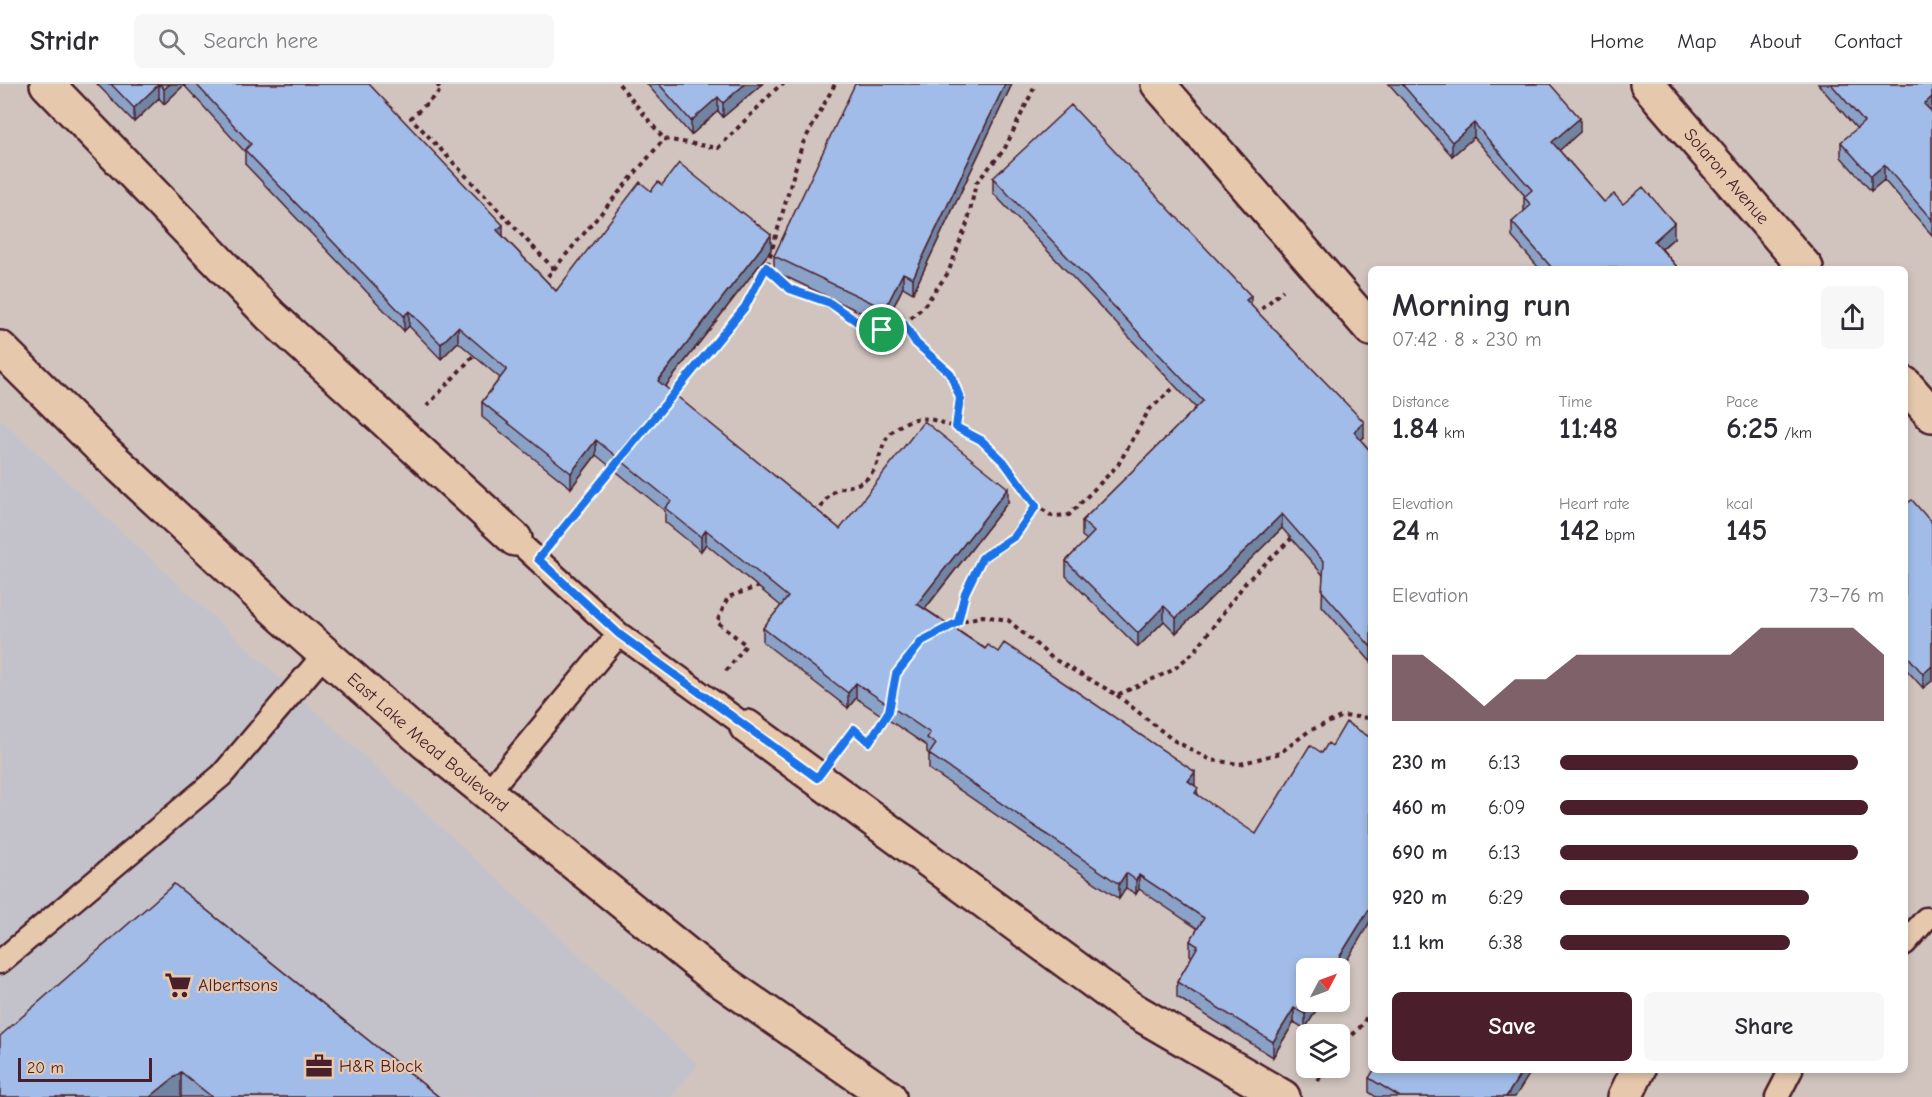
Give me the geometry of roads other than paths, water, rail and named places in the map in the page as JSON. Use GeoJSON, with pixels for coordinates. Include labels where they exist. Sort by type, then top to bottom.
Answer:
{"type":"FeatureCollection","features":[{"type":"Feature","properties":{"kind":"street"},"geometry":{"type":"LineString","coordinates":[[47,84],[271,316],[526,549]]}},
{"type":"Feature","properties":{"kind":"street"},"geometry":{"type":"LineString","coordinates":[[1158,84],[1368,326]]}},
{"type":"Feature","properties":{"kind":"street","name":"Solaron Avenue"},"geometry":{"type":"LineString","coordinates":[[1647,84],[1804,266]]}},
{"type":"Feature","properties":{"kind":"street","name":"East Lake Mead Boulevard"},"geometry":{"type":"LineString","coordinates":[[0,348],[105,452],[324,655],[487,793],[710,973],[889,1097]]}},
{"type":"Feature","properties":{"kind":"street"},"geometry":{"type":"LineString","coordinates":[[1908,387],[1932,415]]}},
{"type":"Feature","properties":{"kind":"street"},"geometry":{"type":"LineString","coordinates":[[747,727],[1130,1008],[1283,1097]]}},
{"type":"Feature","properties":{"kind":"street"},"geometry":{"type":"LineString","coordinates":[[1625,1097],[1637,1073]]}},
{"type":"Feature","properties":{"kind":"lane"},"geometry":{"type":"LineString","coordinates":[[526,549],[619,634],[747,727]]}},
{"type":"Feature","properties":{"kind":"lane"},"geometry":{"type":"LineString","coordinates":[[487,793],[619,634]]}},
{"type":"Feature","properties":{"kind":"lane"},"geometry":{"type":"LineString","coordinates":[[0,962],[222,775],[324,655]]}},
{"type":"Feature","properties":{"kind":"lane"},"geometry":{"type":"LineString","coordinates":[[1908,940],[1926,919]]}},
{"type":"Feature","properties":{"kind":"lane"},"geometry":{"type":"LineString","coordinates":[[1777,1097],[1789,1073]]}},
{"type":"Feature","properties":{"kind":"place","name":"Albertsons"},"geometry":{"type":"Point","coordinates":[178,985]}},
{"type":"Feature","properties":{"kind":"place","name":"H&R Block"},"geometry":{"type":"Point","coordinates":[319,1066]}}]}
